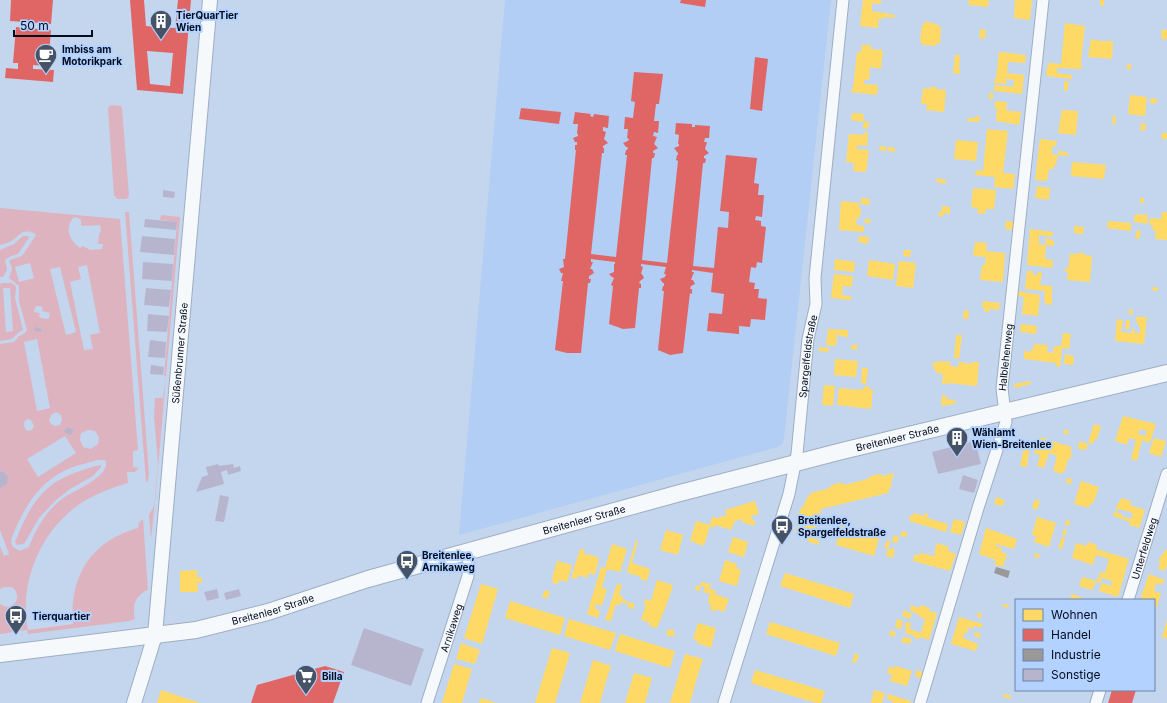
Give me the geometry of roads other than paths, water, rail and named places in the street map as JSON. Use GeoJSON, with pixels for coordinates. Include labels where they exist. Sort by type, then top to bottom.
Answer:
{"type":"FeatureCollection","features":[{"type":"Feature","properties":{"kind":"main road","name":"Breitenleer Straße"},"geometry":{"type":"LineString","coordinates":[[0,654],[196,630],[268,612],[368,579],[680,493],[1005,411],[1167,373]]}},
{"type":"Feature","properties":{"kind":"street","name":"Süßenbrunner Straße"},"geometry":{"type":"LineString","coordinates":[[134,703],[155,635],[210,0]]}},
{"type":"Feature","properties":{"kind":"street","name":"Spargelfeldstraße"},"geometry":{"type":"LineString","coordinates":[[724,703],[790,494],[795,464],[808,339],[816,304],[815,278],[843,0]]}},
{"type":"Feature","properties":{"kind":"street","name":"Halblehenweg"},"geometry":{"type":"LineString","coordinates":[[920,703],[978,508],[1006,422],[1002,388],[1043,0]]}},
{"type":"Feature","properties":{"kind":"street","name":"Unterfeldweg"},"geometry":{"type":"LineString","coordinates":[[1128,599],[1167,474]]}},
{"type":"Feature","properties":{"kind":"street","name":"Arnikaweg"},"geometry":{"type":"LineString","coordinates":[[427,703],[468,576],[469,564],[467,552]]}},
{"type":"Feature","properties":{"kind":"street"},"geometry":{"type":"LineString","coordinates":[[1096,703],[1100,691]]}},
{"type":"Feature","properties":{"kind":"place","name":"TierQuarTier Wien"},"geometry":{"type":"Point","coordinates":[161,40]}},
{"type":"Feature","properties":{"kind":"place","name":"Imbiss am Motorikpark"},"geometry":{"type":"Point","coordinates":[46,74]}},
{"type":"Feature","properties":{"kind":"place","name":"Wählamt Wien-Breitenlee"},"geometry":{"type":"Point","coordinates":[957,458]}},
{"type":"Feature","properties":{"kind":"place","name":"Breitenlee, Spargelfeldstraße"},"geometry":{"type":"Point","coordinates":[782,546]}},
{"type":"Feature","properties":{"kind":"place","name":"Breitenlee, Arnikaweg"},"geometry":{"type":"Point","coordinates":[407,580]}},
{"type":"Feature","properties":{"kind":"place","name":"Tierquartier"},"geometry":{"type":"Point","coordinates":[16,636]}},
{"type":"Feature","properties":{"kind":"place","name":"Billa"},"geometry":{"type":"Point","coordinates":[306,696]}}]}
